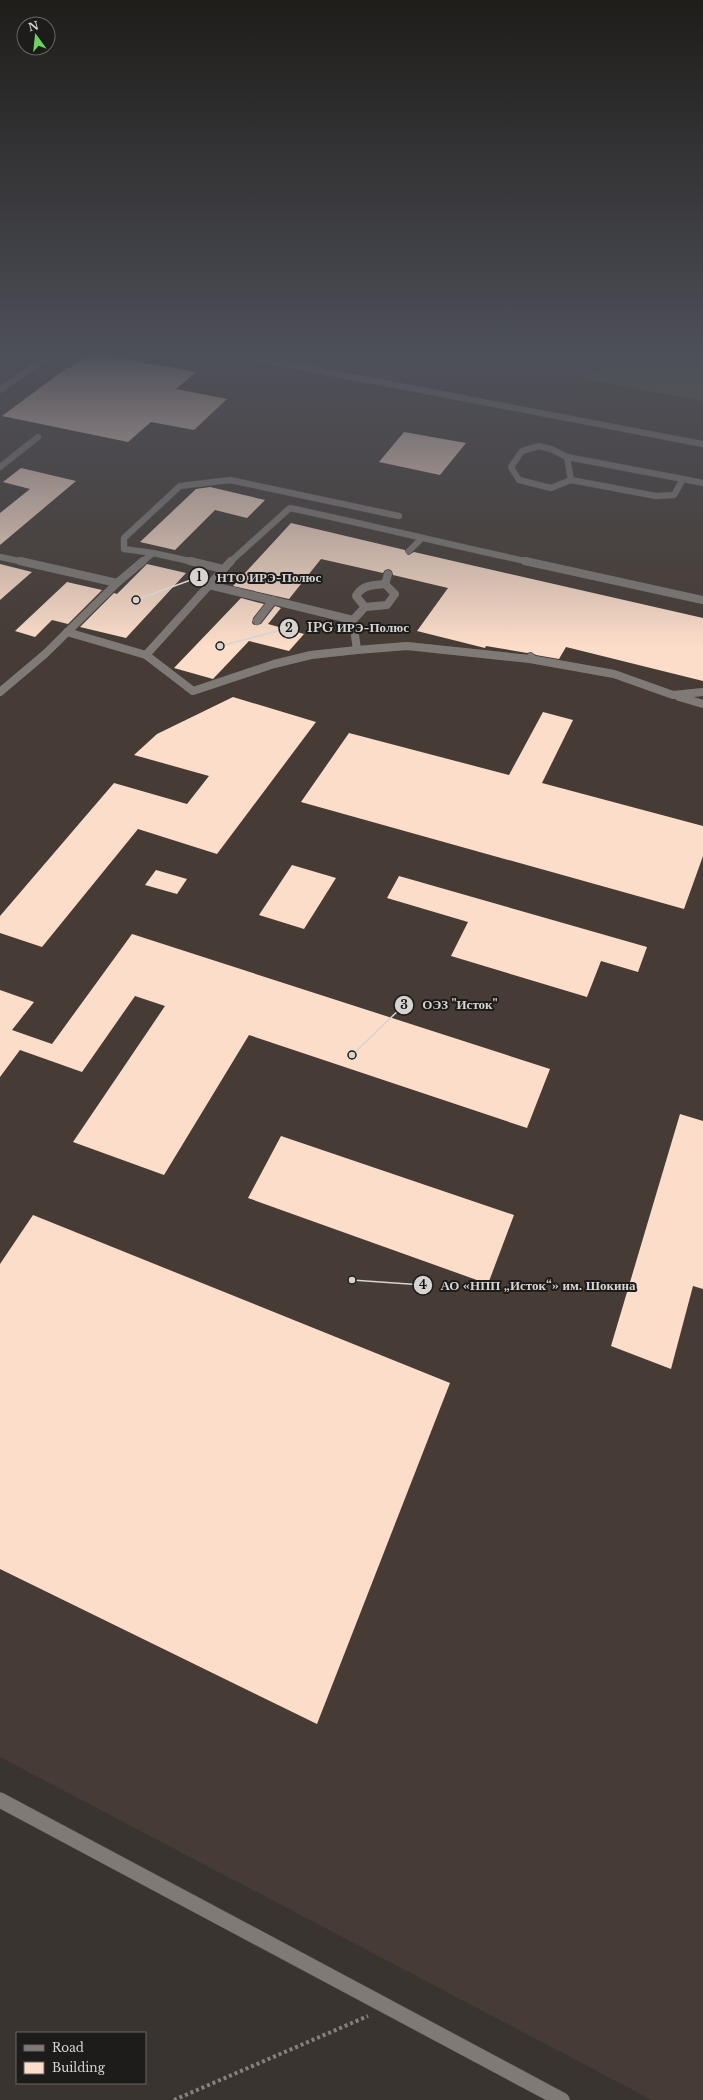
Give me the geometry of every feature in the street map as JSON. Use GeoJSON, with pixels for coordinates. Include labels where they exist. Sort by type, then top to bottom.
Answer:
{"type":"FeatureCollection","features":[{"type":"Feature","properties":{"kind":"lane"},"geometry":{"type":"LineString","coordinates":[[0,467],[20,451]]}},
{"type":"Feature","properties":{"kind":"lane"},"geometry":{"type":"LineString","coordinates":[[523,451],[511,467],[519,480],[551,488],[571,480],[656,496],[674,496],[683,479]]}},
{"type":"Feature","properties":{"kind":"lane"},"geometry":{"type":"LineString","coordinates":[[559,451],[567,457],[703,483]]}},
{"type":"Feature","properties":{"kind":"lane"},"geometry":{"type":"LineString","coordinates":[[567,457],[571,480]]}},
{"type":"Feature","properties":{"kind":"lane"},"geometry":{"type":"LineString","coordinates":[[223,569],[153,553],[124,549],[124,538],[180,486],[230,480],[399,516]]}},
{"type":"Feature","properties":{"kind":"lane"},"geometry":{"type":"LineString","coordinates":[[146,656],[223,569],[290,508],[388,528],[422,538],[703,600]]}},
{"type":"Feature","properties":{"kind":"lane"},"geometry":{"type":"LineString","coordinates":[[409,551],[422,538]]}},
{"type":"Feature","properties":{"kind":"lane"},"geometry":{"type":"LineString","coordinates":[[0,692],[67,632],[117,583],[153,553]]}},
{"type":"Feature","properties":{"kind":"lane"},"geometry":{"type":"LineString","coordinates":[[0,558],[117,583]]}},
{"type":"Feature","properties":{"kind":"lane"},"geometry":{"type":"LineString","coordinates":[[384,584],[388,574]]}},
{"type":"Feature","properties":{"kind":"lane"},"geometry":{"type":"LineString","coordinates":[[353,620],[365,607],[386,605],[395,594],[384,584],[369,585],[359,590],[356,596],[365,607]]}},
{"type":"Feature","properties":{"kind":"lane"},"geometry":{"type":"LineString","coordinates":[[209,585],[353,620]]}},
{"type":"Feature","properties":{"kind":"lane"},"geometry":{"type":"LineString","coordinates":[[257,621],[273,600]]}},
{"type":"Feature","properties":{"kind":"lane"},"geometry":{"type":"LineString","coordinates":[[353,620],[357,650]]}},
{"type":"Feature","properties":{"kind":"lane"},"geometry":{"type":"LineString","coordinates":[[67,632],[146,656],[192,691],[274,664],[311,655],[408,646],[530,658],[614,674],[703,704]]}},
{"type":"Feature","properties":{"kind":"lane"},"geometry":{"type":"LineString","coordinates":[[673,695],[703,692]]}},
{"type":"Feature","properties":{"kind":"lane"},"geometry":{"type":"LineString","coordinates":[[0,1800],[562,2100]]}},
{"type":"Feature","properties":{"kind":"path"},"geometry":{"type":"LineString","coordinates":[[174,2100],[289,2049],[390,2007]]}},
{"type":"Feature","properties":{"kind":"shaded area"},"geometry":{"type":"Polygon","coordinates":[[[0,451],[703,451],[703,2100],[652,2100],[0,1757],[0,451]]]}},
{"type":"Feature","properties":{"kind":"building"},"geometry":{"type":"Polygon","coordinates":[[[388,451],[460,451],[440,475],[379,462],[388,451]]]}},
{"type":"Feature","properties":{"kind":"building"},"geometry":{"type":"Polygon","coordinates":[[[21,468],[76,481],[0,545],[0,513],[30,489],[3,482],[21,468]]]}},
{"type":"Feature","properties":{"kind":"building"},"geometry":{"type":"Polygon","coordinates":[[[210,487],[265,500],[247,518],[215,510],[175,550],[140,542],[196,489],[210,487]]]}},
{"type":"Feature","properties":{"kind":"building"},"geometry":{"type":"Polygon","coordinates":[[[291,523],[405,550],[408,555],[414,552],[703,618],[703,681],[566,647],[559,659],[536,655],[531,652],[527,653],[486,646],[485,648],[417,631],[448,588],[393,575],[392,571],[389,569],[385,570],[383,573],[321,559],[289,599],[233,586],[291,523]]]}},
{"type":"Feature","properties":{"kind":"building"},"geometry":{"type":"Polygon","coordinates":[[[0,564],[32,572],[0,600],[0,564]]]}},
{"type":"Feature","properties":{"kind":"building"},"geometry":{"type":"Polygon","coordinates":[[[147,564],[186,573],[126,638],[80,627],[114,593],[117,594],[147,564]]]}},
{"type":"Feature","properties":{"kind":"building"},"geometry":{"type":"Polygon","coordinates":[[[67,582],[102,590],[68,624],[52,620],[35,637],[15,631],[67,582]]]}},
{"type":"Feature","properties":{"kind":"building"},"geometry":{"type":"Polygon","coordinates":[[[241,598],[264,604],[253,618],[252,623],[254,625],[261,624],[275,606],[281,608],[268,624],[304,634],[289,651],[249,641],[213,679],[174,668],[241,598]]]}},
{"type":"Feature","properties":{"kind":"building"},"geometry":{"type":"Polygon","coordinates":[[[233,697],[316,722],[217,854],[138,829],[42,947],[0,933],[0,916],[114,783],[187,804],[209,776],[134,755],[157,734],[233,697]]]}},
{"type":"Feature","properties":{"kind":"building"},"geometry":{"type":"Polygon","coordinates":[[[543,712],[573,720],[542,783],[703,826],[703,856],[684,909],[301,802],[349,733],[509,775],[543,712]]]}},
{"type":"Feature","properties":{"kind":"building"},"geometry":{"type":"Polygon","coordinates":[[[292,865],[336,878],[304,929],[259,915],[292,865]]]}},
{"type":"Feature","properties":{"kind":"building"},"geometry":{"type":"Polygon","coordinates":[[[156,870],[187,879],[177,894],[145,885],[156,870]]]}},
{"type":"Feature","properties":{"kind":"building"},"geometry":{"type":"Polygon","coordinates":[[[399,876],[647,947],[638,972],[601,961],[587,997],[451,956],[468,922],[387,898],[399,876]]]}},
{"type":"Feature","properties":{"kind":"building"},"geometry":{"type":"Polygon","coordinates":[[[132,934],[550,1069],[527,1128],[249,1035],[164,1175],[73,1142],[165,1006],[135,996],[82,1072],[20,1050],[0,1077],[0,990],[34,1002],[12,1030],[52,1044],[132,934]]]}},
{"type":"Feature","properties":{"kind":"building"},"geometry":{"type":"Polygon","coordinates":[[[680,1114],[703,1121],[703,1289],[693,1286],[671,1369],[611,1346],[680,1114]]]}},
{"type":"Feature","properties":{"kind":"building"},"geometry":{"type":"Polygon","coordinates":[[[281,1136],[514,1215],[488,1284],[248,1198],[281,1136]]]}},
{"type":"Feature","properties":{"kind":"building"},"geometry":{"type":"Polygon","coordinates":[[[33,1215],[450,1383],[317,1724],[0,1569],[0,1264],[33,1215]]]}},
{"type":"Feature","properties":{"kind":"place","name":"НТО ИРЭ-Полюс"},"geometry":{"type":"Point","coordinates":[136,600]}},
{"type":"Feature","properties":{"kind":"place","name":"IPG ИРЭ-Полюс"},"geometry":{"type":"Point","coordinates":[220,646]}},
{"type":"Feature","properties":{"kind":"place","name":"ОЭЗ \"Исток\""},"geometry":{"type":"Point","coordinates":[352,1055]}},
{"type":"Feature","properties":{"kind":"place","name":"АО «НПП „Исток“» им. Шокина"},"geometry":{"type":"Point","coordinates":[352,1280]}}]}
